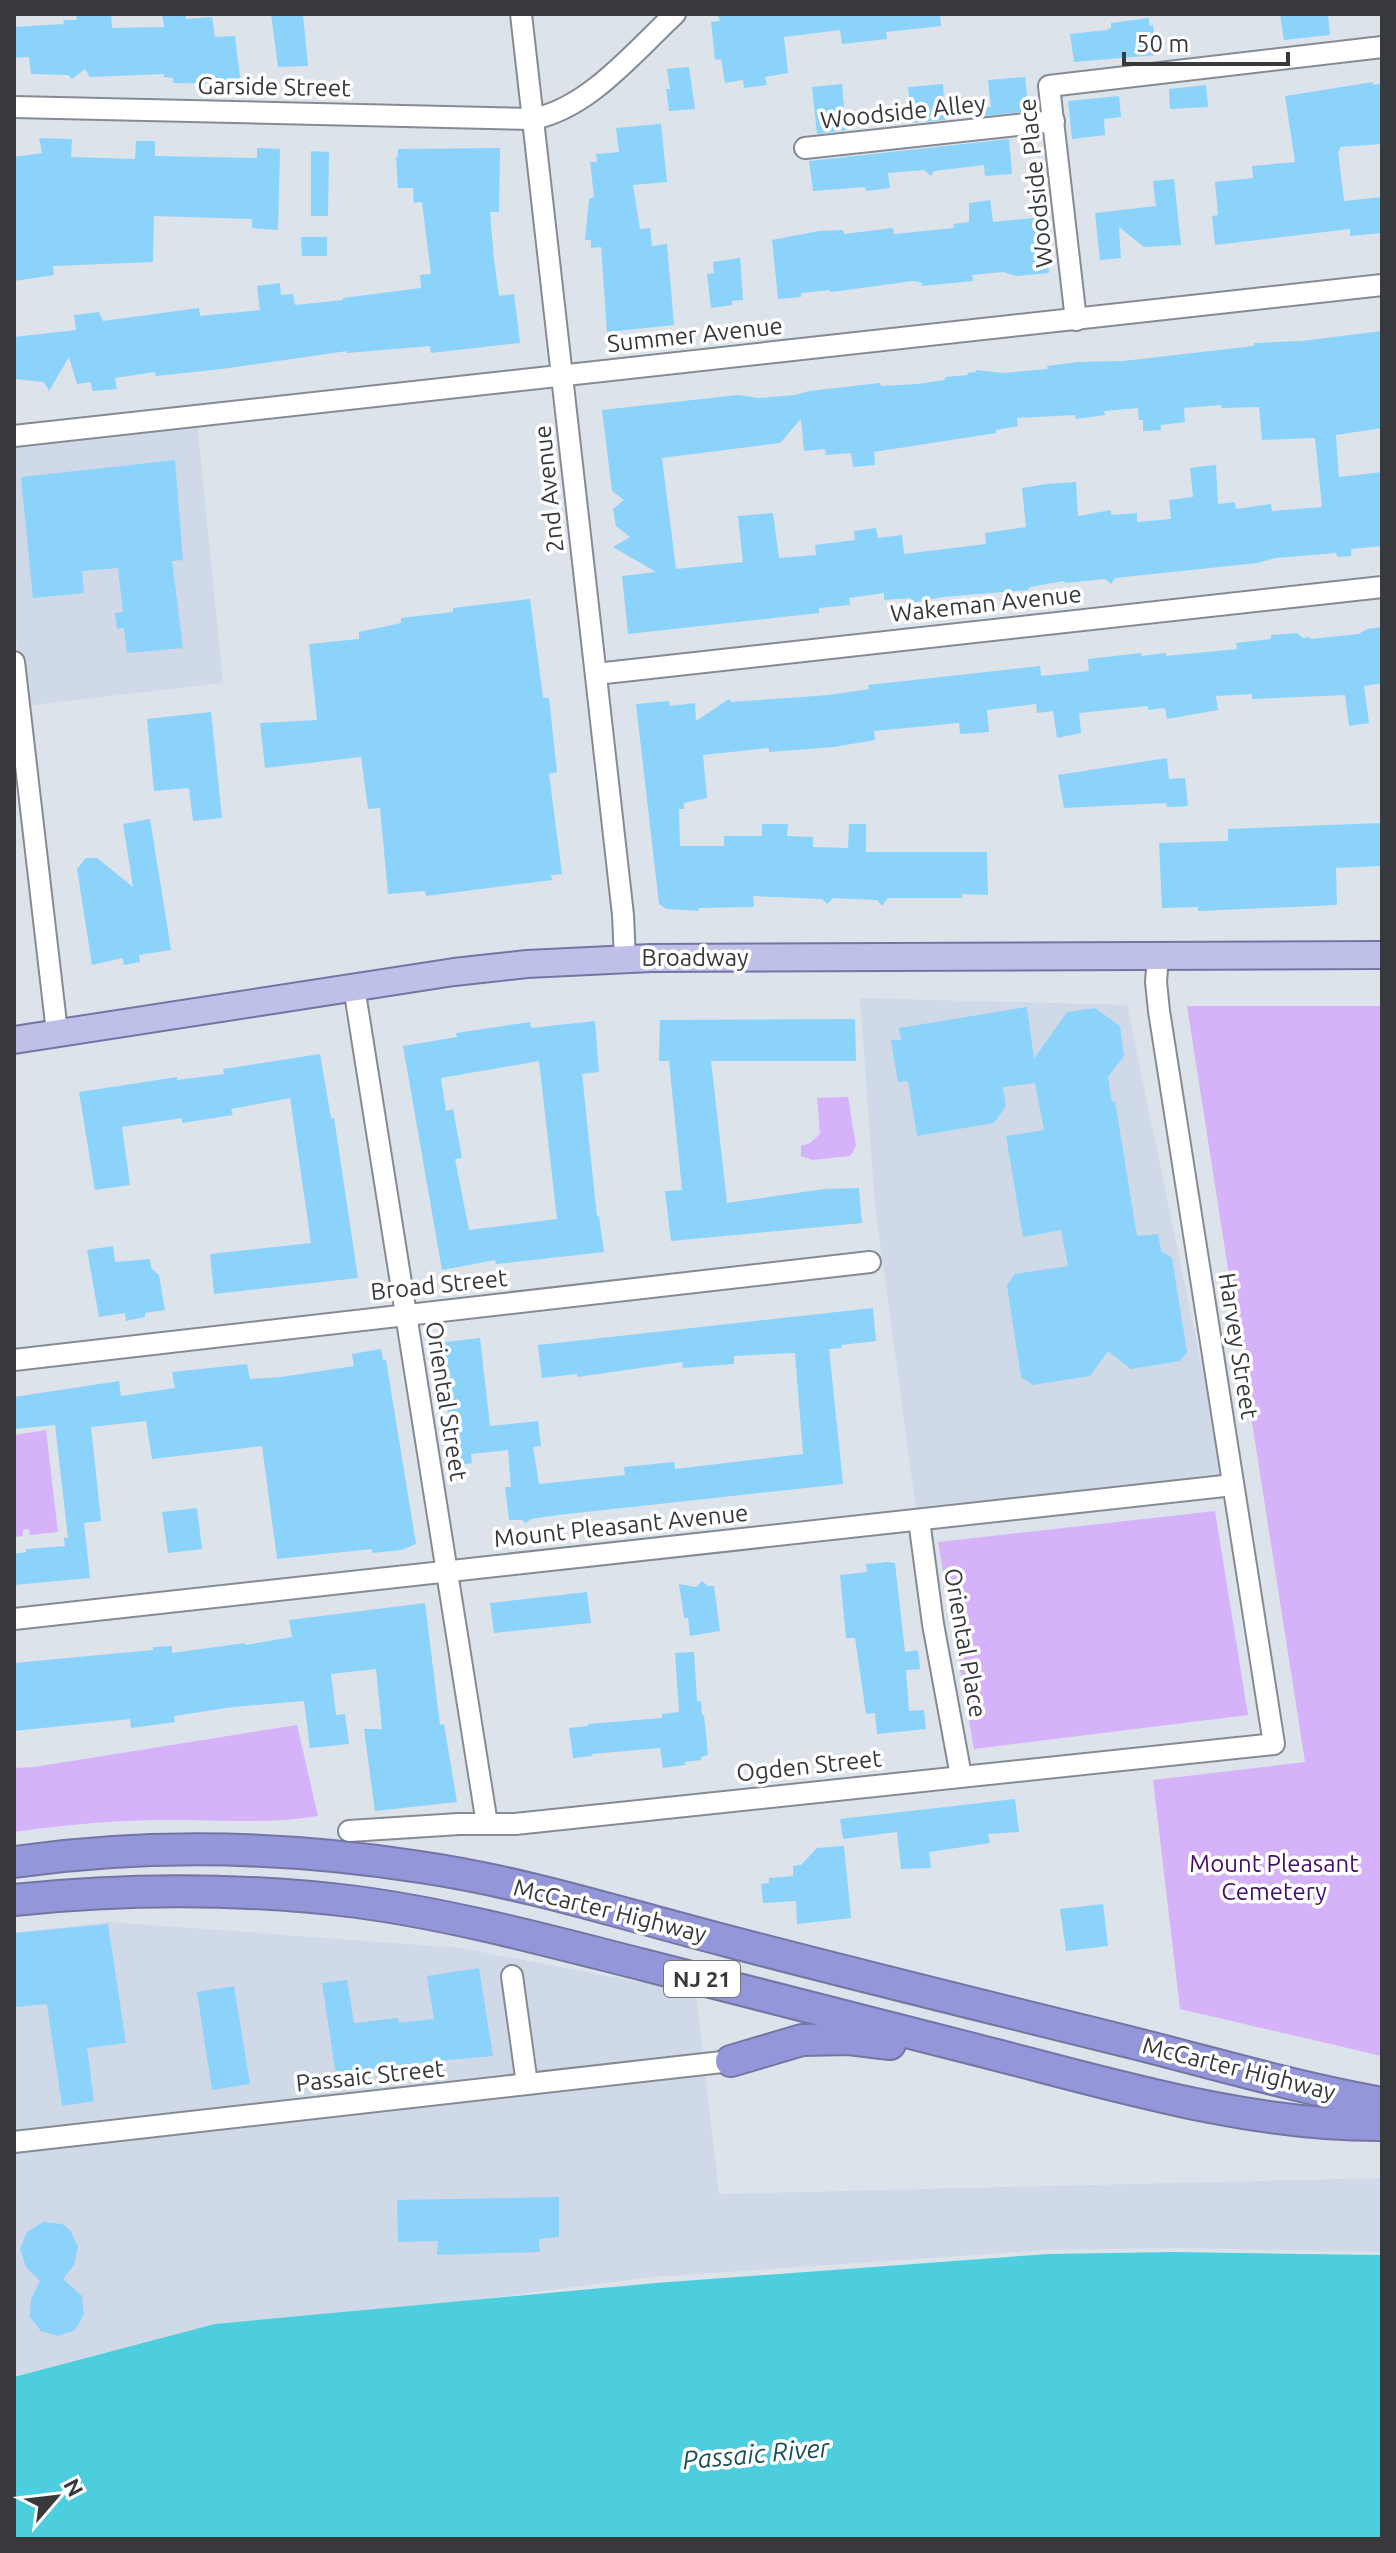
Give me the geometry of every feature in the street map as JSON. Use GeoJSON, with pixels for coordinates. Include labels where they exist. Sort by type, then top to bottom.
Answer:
{"type":"FeatureCollection","features":[{"type":"Feature","properties":{"kind":"highway","name":"McCarter Highway"},"geometry":{"type":"LineString","coordinates":[[14,1862],[174,1848],[296,1853],[422,1867],[545,1893],[1247,2072],[1382,2103]]}},
{"type":"Feature","properties":{"kind":"highway","name":"McCarter Highway"},"geometry":{"type":"LineString","coordinates":[[14,1900],[115,1892],[218,1892],[355,1902],[415,1911],[534,1937],[1190,2102],[1312,2121],[1382,2125]]}},
{"type":"Feature","properties":{"kind":"highway"},"geometry":{"type":"LineString","coordinates":[[731,2061],[789,2043],[834,2038],[1010,2058]]}},
{"type":"Feature","properties":{"kind":"main road","name":"Broadway"},"geometry":{"type":"LineString","coordinates":[[14,1040],[491,968],[625,959],[1382,955]]}},
{"type":"Feature","properties":{"kind":"street","name":"2nd Avenue"},"geometry":{"type":"LineString","coordinates":[[521,14],[623,915],[625,959]]}},
{"type":"Feature","properties":{"kind":"street"},"geometry":{"type":"LineString","coordinates":[[533,119],[553,115],[584,97],[675,14]]}},
{"type":"Feature","properties":{"kind":"street","name":"Woodside Place"},"geometry":{"type":"LineString","coordinates":[[1076,320],[1049,86],[1382,47]]}},
{"type":"Feature","properties":{"kind":"street","name":"Garside Street"},"geometry":{"type":"LineString","coordinates":[[14,107],[533,119]]}},
{"type":"Feature","properties":{"kind":"street","name":"Woodside Alley"},"geometry":{"type":"LineString","coordinates":[[805,148],[1054,121]]}},
{"type":"Feature","properties":{"kind":"street","name":"Summer Avenue"},"geometry":{"type":"LineString","coordinates":[[14,436],[1382,285]]}},
{"type":"Feature","properties":{"kind":"street","name":"Wakeman Avenue"},"geometry":{"type":"LineString","coordinates":[[596,674],[1382,587]]}},
{"type":"Feature","properties":{"kind":"street"},"geometry":{"type":"LineString","coordinates":[[14,662],[57,1032]]}},
{"type":"Feature","properties":{"kind":"street","name":"Harvey Street"},"geometry":{"type":"LineString","coordinates":[[1158,956],[1159,1011],[1274,1744]]}},
{"type":"Feature","properties":{"kind":"street","name":"Oriental Street"},"geometry":{"type":"LineString","coordinates":[[354,987],[487,1824]]}},
{"type":"Feature","properties":{"kind":"street","name":"Broad Street"},"geometry":{"type":"LineString","coordinates":[[14,1360],[870,1262]]}},
{"type":"Feature","properties":{"kind":"street","name":"Mount Pleasant Avenue"},"geometry":{"type":"LineString","coordinates":[[14,1619],[1233,1485]]}},
{"type":"Feature","properties":{"kind":"street","name":"Oriental Place"},"geometry":{"type":"LineString","coordinates":[[919,1520],[931,1611],[961,1776]]}},
{"type":"Feature","properties":{"kind":"street","name":"Ogden Street"},"geometry":{"type":"LineString","coordinates":[[349,1831],[515,1824],[1274,1744]]}},
{"type":"Feature","properties":{"kind":"street"},"geometry":{"type":"LineString","coordinates":[[512,1976],[527,2084]]}},
{"type":"Feature","properties":{"kind":"street","name":"Passaic Street"},"geometry":{"type":"LineString","coordinates":[[14,2142],[731,2061]]}},
{"type":"Feature","properties":{"kind":"shaded area"},"geometry":{"type":"Polygon","coordinates":[[[197,422],[223,683],[24,706],[14,622],[14,441],[197,422]]]}},
{"type":"Feature","properties":{"kind":"shaded area"},"geometry":{"type":"Polygon","coordinates":[[[860,998],[1127,1005],[1225,1479],[916,1509],[875,1205],[860,998]]]}},
{"type":"Feature","properties":{"kind":"shaded area"},"geometry":{"type":"Polygon","coordinates":[[[110,1922],[461,1948],[696,1993],[719,2194],[1382,2178],[1382,2252],[1173,2248],[1049,2250],[653,2277],[371,2313],[14,2377],[14,1933],[110,1922]]]}},
{"type":"Feature","properties":{"kind":"green space","name":"Mount Pleasant Cemetery"},"geometry":{"type":"Polygon","coordinates":[[[1187,1006],[1382,1006],[1382,2056],[1180,2009],[1153,1780],[1305,1762],[1187,1006]]]}},
{"type":"Feature","properties":{"kind":"green space"},"geometry":{"type":"Polygon","coordinates":[[[848,1097],[856,1146],[850,1156],[813,1160],[801,1156],[801,1146],[820,1134],[817,1098],[848,1097]]]}},
{"type":"Feature","properties":{"kind":"green space"},"geometry":{"type":"Polygon","coordinates":[[[46,1430],[58,1532],[30,1535],[29,1529],[23,1530],[23,1536],[14,1537],[14,1435],[46,1430]]]}},
{"type":"Feature","properties":{"kind":"green space"},"geometry":{"type":"Polygon","coordinates":[[[1215,1511],[1248,1715],[974,1749],[938,1542],[1215,1511]]]}},
{"type":"Feature","properties":{"kind":"green space"},"geometry":{"type":"Polygon","coordinates":[[[297,1725],[318,1816],[260,1821],[126,1821],[14,1832],[14,1768],[297,1725]]]}},
{"type":"Feature","properties":{"kind":"water","name":"Passaic River"},"geometry":{"type":"Polygon","coordinates":[[[1048,2254],[1382,2255],[1382,2539],[14,2539],[14,2377],[215,2324],[656,2283],[1048,2254]]]}},
{"type":"Feature","properties":{"kind":"building"},"geometry":{"type":"Polygon","coordinates":[[[76,14],[111,14],[112,28],[164,27],[162,14],[186,14],[186,19],[212,17],[215,37],[235,36],[239,84],[173,83],[173,78],[164,77],[164,74],[90,77],[85,69],[72,79],[68,75],[31,74],[29,57],[14,58],[14,27],[64,24],[63,20],[77,20],[76,14]]]}},
{"type":"Feature","properties":{"kind":"building"},"geometry":{"type":"Polygon","coordinates":[[[271,14],[303,14],[308,66],[278,67],[271,14]]]}},
{"type":"Feature","properties":{"kind":"building"},"geometry":{"type":"Polygon","coordinates":[[[717,14],[940,14],[941,26],[886,32],[887,39],[842,44],[840,30],[784,37],[788,73],[765,77],[767,85],[744,88],[743,80],[725,83],[721,59],[715,60],[711,22],[720,21],[717,14]]]}},
{"type":"Feature","properties":{"kind":"building"},"geometry":{"type":"Polygon","coordinates":[[[1280,14],[1328,14],[1330,35],[1284,40],[1280,14]]]}},
{"type":"Feature","properties":{"kind":"building"},"geometry":{"type":"Polygon","coordinates":[[[1149,18],[1149,26],[1153,25],[1157,55],[1074,62],[1070,34],[1106,30],[1111,28],[1111,23],[1149,18]]]}},
{"type":"Feature","properties":{"kind":"building"},"geometry":{"type":"Polygon","coordinates":[[[689,67],[695,109],[669,111],[667,69],[689,67]]]}},
{"type":"Feature","properties":{"kind":"building"},"geometry":{"type":"Polygon","coordinates":[[[1025,77],[1029,111],[984,116],[983,108],[991,107],[988,80],[1025,77]]]}},
{"type":"Feature","properties":{"kind":"building"},"geometry":{"type":"Polygon","coordinates":[[[1373,82],[1373,85],[1380,84],[1382,144],[1340,147],[1338,151],[1344,201],[1382,197],[1382,233],[1350,236],[1350,229],[1215,245],[1212,216],[1218,215],[1215,182],[1253,178],[1252,166],[1295,162],[1285,96],[1373,82]]]}},
{"type":"Feature","properties":{"kind":"building"},"geometry":{"type":"Polygon","coordinates":[[[842,84],[846,130],[817,134],[812,87],[842,84]]]}},
{"type":"Feature","properties":{"kind":"building"},"geometry":{"type":"Polygon","coordinates":[[[943,84],[945,120],[912,123],[908,87],[943,84]]]}},
{"type":"Feature","properties":{"kind":"building"},"geometry":{"type":"Polygon","coordinates":[[[1206,85],[1208,107],[1170,109],[1169,89],[1206,85]]]}},
{"type":"Feature","properties":{"kind":"building"},"geometry":{"type":"Polygon","coordinates":[[[1119,96],[1121,117],[1104,119],[1105,135],[1072,139],[1068,101],[1119,96]]]}},
{"type":"Feature","properties":{"kind":"building"},"geometry":{"type":"Polygon","coordinates":[[[661,124],[667,182],[633,185],[640,229],[650,228],[652,246],[667,244],[674,325],[607,332],[601,247],[591,248],[591,240],[585,240],[589,199],[594,197],[590,162],[597,162],[596,154],[619,152],[616,128],[661,124]]]}},
{"type":"Feature","properties":{"kind":"building"},"geometry":{"type":"Polygon","coordinates":[[[39,138],[72,139],[71,157],[135,159],[136,141],[155,141],[155,156],[257,158],[257,148],[280,149],[278,230],[252,228],[252,219],[154,216],[153,262],[53,266],[54,275],[14,281],[14,157],[42,153],[39,138]]]}},
{"type":"Feature","properties":{"kind":"building"},"geometry":{"type":"Polygon","coordinates":[[[1009,139],[1012,174],[985,176],[984,165],[934,171],[931,176],[924,170],[888,173],[890,188],[813,191],[809,161],[1009,139]]]}},
{"type":"Feature","properties":{"kind":"building"},"geometry":{"type":"Polygon","coordinates":[[[500,148],[499,212],[490,212],[494,260],[499,296],[514,294],[520,343],[431,353],[430,346],[347,351],[222,369],[156,376],[155,372],[115,378],[117,389],[92,391],[91,382],[77,384],[69,357],[49,391],[44,382],[14,379],[14,337],[76,330],[74,315],[99,312],[103,321],[199,308],[200,316],[260,310],[257,286],[280,283],[281,295],[293,294],[295,305],[421,288],[420,275],[431,274],[422,202],[414,203],[413,188],[398,188],[398,149],[500,148]]]}},
{"type":"Feature","properties":{"kind":"building"},"geometry":{"type":"Polygon","coordinates":[[[311,151],[329,152],[328,216],[311,216],[311,151]]]}},
{"type":"Feature","properties":{"kind":"building"},"geometry":{"type":"Polygon","coordinates":[[[1174,179],[1181,245],[1144,247],[1119,227],[1121,258],[1100,260],[1095,213],[1156,206],[1153,181],[1174,179]]]}},
{"type":"Feature","properties":{"kind":"building"},"geometry":{"type":"Polygon","coordinates":[[[990,200],[993,222],[1043,217],[1049,273],[1017,276],[1003,272],[972,275],[973,281],[922,286],[922,283],[913,281],[801,293],[801,297],[778,299],[772,240],[819,231],[843,230],[844,234],[893,228],[894,234],[954,228],[953,224],[969,222],[969,203],[990,200]]]}},
{"type":"Feature","properties":{"kind":"building"},"geometry":{"type":"Polygon","coordinates":[[[301,237],[327,237],[327,256],[302,256],[301,237]]]}},
{"type":"Feature","properties":{"kind":"building"},"geometry":{"type":"Polygon","coordinates":[[[740,258],[743,300],[711,308],[707,274],[714,273],[713,262],[740,258]]]}},
{"type":"Feature","properties":{"kind":"building"},"geometry":{"type":"Polygon","coordinates":[[[1382,331],[1382,428],[1336,435],[1339,477],[1382,472],[1382,546],[1351,549],[1351,556],[1338,557],[1336,553],[1276,558],[1257,563],[1115,578],[1111,584],[1105,579],[1064,581],[1030,587],[1028,590],[943,597],[911,603],[911,598],[884,600],[884,593],[849,598],[850,605],[819,608],[819,613],[628,634],[622,576],[656,572],[613,547],[630,537],[616,526],[613,509],[624,500],[612,491],[602,410],[738,395],[759,398],[795,395],[880,383],[881,386],[918,384],[968,375],[976,370],[1003,373],[1048,369],[1047,366],[1078,362],[1123,361],[1254,346],[1254,343],[1302,341],[1382,331]],[[1221,405],[1184,408],[1185,422],[1161,425],[1161,430],[1143,431],[1138,408],[1104,411],[1105,415],[1076,419],[1075,415],[1017,418],[1018,426],[996,430],[996,433],[874,452],[875,465],[853,467],[851,453],[826,455],[825,449],[804,451],[801,419],[780,443],[662,458],[676,569],[743,562],[738,516],[773,513],[779,558],[816,555],[815,545],[855,540],[854,531],[876,528],[878,538],[902,535],[904,554],[986,544],[985,533],[1026,527],[1022,488],[1047,484],[1076,482],[1078,516],[1111,510],[1111,515],[1137,513],[1137,522],[1171,519],[1169,500],[1193,497],[1190,468],[1205,466],[1216,465],[1218,504],[1235,502],[1236,509],[1271,504],[1272,511],[1322,507],[1315,438],[1262,440],[1259,407],[1222,408],[1221,405]]]}},
{"type":"Feature","properties":{"kind":"building"},"geometry":{"type":"Polygon","coordinates":[[[175,460],[183,560],[172,561],[183,648],[127,653],[124,628],[117,629],[115,613],[123,612],[118,568],[82,571],[84,593],[33,598],[21,477],[175,460]]]}},
{"type":"Feature","properties":{"kind":"building"},"geometry":{"type":"Polygon","coordinates":[[[530,599],[543,698],[549,698],[557,772],[549,774],[562,874],[551,875],[552,880],[426,896],[425,891],[388,894],[380,808],[368,809],[361,757],[265,768],[260,723],[317,720],[309,644],[359,639],[359,632],[401,623],[401,618],[530,599]]]}},
{"type":"Feature","properties":{"kind":"building"},"geometry":{"type":"Polygon","coordinates":[[[1382,627],[1382,683],[1364,686],[1369,723],[1349,726],[1345,695],[1252,699],[1252,694],[1216,696],[1218,710],[1167,719],[1165,708],[1148,710],[1148,706],[1079,713],[1081,733],[1057,738],[1053,711],[1037,713],[1036,704],[987,710],[989,732],[960,734],[959,723],[874,731],[875,740],[834,747],[769,752],[769,748],[703,755],[707,798],[684,803],[684,809],[679,809],[680,846],[724,846],[724,836],[762,836],[762,824],[788,824],[787,836],[813,837],[813,847],[848,848],[849,824],[866,824],[866,852],[987,852],[988,895],[888,898],[882,906],[877,900],[833,898],[827,904],[822,899],[753,896],[754,907],[699,908],[699,911],[666,909],[659,904],[636,704],[669,701],[670,706],[695,703],[696,721],[729,699],[731,702],[829,695],[869,689],[868,685],[1040,666],[1041,676],[1089,671],[1088,659],[1141,653],[1142,656],[1166,653],[1166,656],[1237,649],[1236,643],[1271,639],[1271,635],[1297,633],[1310,639],[1359,634],[1367,629],[1382,627]]]}},
{"type":"Feature","properties":{"kind":"building"},"geometry":{"type":"Polygon","coordinates":[[[211,712],[222,818],[193,821],[189,788],[154,791],[147,719],[211,712]]]}},
{"type":"Feature","properties":{"kind":"building"},"geometry":{"type":"Polygon","coordinates":[[[1167,758],[1169,779],[1185,778],[1188,806],[1167,807],[1166,803],[1064,808],[1058,775],[1167,758]]]}},
{"type":"Feature","properties":{"kind":"building"},"geometry":{"type":"Polygon","coordinates":[[[150,819],[171,950],[139,955],[140,962],[124,965],[123,958],[92,965],[77,869],[86,858],[97,858],[133,887],[123,824],[150,819]]]}},
{"type":"Feature","properties":{"kind":"building"},"geometry":{"type":"Polygon","coordinates":[[[1382,823],[1382,866],[1336,868],[1337,905],[1198,911],[1198,907],[1162,908],[1159,843],[1228,841],[1228,829],[1382,823]]]}},
{"type":"Feature","properties":{"kind":"building"},"geometry":{"type":"Polygon","coordinates":[[[1027,1007],[1034,1059],[1067,1012],[1095,1008],[1120,1026],[1124,1056],[1108,1077],[1112,1102],[1115,1101],[1137,1236],[1158,1234],[1161,1251],[1172,1258],[1187,1352],[1180,1361],[1131,1369],[1108,1351],[1090,1376],[1033,1385],[1021,1377],[1007,1285],[1015,1274],[1068,1266],[1061,1230],[1023,1237],[1006,1136],[1044,1130],[1035,1083],[1003,1087],[1006,1106],[994,1123],[917,1136],[908,1081],[898,1082],[891,1040],[901,1040],[899,1028],[1027,1007]]]}},
{"type":"Feature","properties":{"kind":"building"},"geometry":{"type":"Polygon","coordinates":[[[855,1019],[856,1061],[711,1061],[727,1203],[824,1189],[859,1188],[862,1223],[671,1241],[665,1191],[682,1190],[669,1061],[659,1061],[660,1020],[855,1019]]]}},
{"type":"Feature","properties":{"kind":"building"},"geometry":{"type":"Polygon","coordinates":[[[595,1021],[599,1072],[582,1074],[597,1217],[604,1252],[496,1264],[495,1260],[442,1270],[403,1046],[457,1037],[456,1033],[530,1022],[531,1028],[595,1021]],[[539,1061],[441,1078],[446,1111],[453,1109],[462,1158],[455,1159],[469,1230],[557,1219],[539,1061]]]}},
{"type":"Feature","properties":{"kind":"building"},"geometry":{"type":"Polygon","coordinates":[[[320,1054],[331,1118],[334,1118],[358,1278],[214,1294],[210,1254],[311,1243],[290,1098],[231,1109],[233,1115],[182,1123],[182,1118],[122,1127],[130,1185],[95,1190],[79,1092],[177,1077],[177,1080],[224,1074],[223,1069],[320,1054]]]}},
{"type":"Feature","properties":{"kind":"building"},"geometry":{"type":"Polygon","coordinates":[[[113,1246],[115,1262],[150,1259],[151,1268],[159,1275],[165,1310],[145,1313],[145,1317],[126,1321],[125,1313],[99,1317],[87,1250],[113,1246]]]}},
{"type":"Feature","properties":{"kind":"building"},"geometry":{"type":"Polygon","coordinates":[[[873,1308],[876,1341],[829,1349],[843,1484],[558,1515],[531,1519],[526,1523],[509,1520],[505,1487],[511,1487],[508,1450],[471,1454],[472,1463],[456,1466],[437,1343],[480,1338],[490,1426],[538,1421],[541,1446],[533,1447],[539,1484],[625,1475],[624,1467],[674,1462],[675,1469],[803,1454],[795,1353],[734,1356],[734,1364],[683,1368],[682,1362],[577,1377],[577,1374],[542,1378],[538,1345],[873,1308]]]}},
{"type":"Feature","properties":{"kind":"building"},"geometry":{"type":"Polygon","coordinates":[[[381,1349],[383,1360],[386,1360],[416,1544],[402,1550],[372,1553],[372,1549],[277,1559],[262,1446],[152,1459],[146,1421],[91,1427],[101,1521],[84,1523],[90,1578],[14,1585],[14,1554],[26,1552],[26,1549],[65,1546],[64,1538],[68,1538],[55,1425],[14,1429],[14,1397],[119,1381],[121,1396],[175,1388],[172,1372],[247,1364],[250,1379],[281,1377],[354,1366],[352,1354],[381,1349]]]}},
{"type":"Feature","properties":{"kind":"building"},"geometry":{"type":"Polygon","coordinates":[[[197,1508],[202,1549],[168,1553],[162,1512],[197,1508]]]}},
{"type":"Feature","properties":{"kind":"building"},"geometry":{"type":"Polygon","coordinates":[[[895,1563],[905,1652],[918,1650],[920,1669],[906,1670],[909,1711],[924,1710],[926,1729],[877,1734],[875,1713],[866,1714],[855,1638],[846,1638],[840,1575],[867,1572],[866,1564],[895,1563]]]}},
{"type":"Feature","properties":{"kind":"building"},"geometry":{"type":"Polygon","coordinates":[[[702,1581],[714,1586],[720,1631],[690,1636],[679,1584],[696,1587],[702,1581]]]}},
{"type":"Feature","properties":{"kind":"building"},"geometry":{"type":"Polygon","coordinates":[[[587,1592],[591,1623],[494,1633],[490,1603],[587,1592]]]}},
{"type":"Feature","properties":{"kind":"building"},"geometry":{"type":"Polygon","coordinates":[[[425,1603],[440,1725],[444,1724],[457,1802],[375,1811],[364,1729],[382,1729],[376,1669],[331,1674],[336,1715],[345,1714],[349,1744],[310,1748],[304,1701],[174,1716],[175,1722],[131,1728],[130,1719],[14,1731],[14,1663],[153,1650],[153,1647],[172,1646],[172,1653],[245,1645],[292,1637],[289,1620],[425,1603]]]}},
{"type":"Feature","properties":{"kind":"building"},"geometry":{"type":"Polygon","coordinates":[[[694,1652],[697,1701],[701,1701],[704,1715],[708,1755],[701,1757],[701,1760],[685,1762],[685,1765],[663,1768],[660,1748],[573,1758],[569,1728],[662,1718],[662,1714],[679,1712],[675,1653],[694,1652]]]}},
{"type":"Feature","properties":{"kind":"building"},"geometry":{"type":"Polygon","coordinates":[[[1015,1799],[1019,1832],[988,1834],[990,1843],[929,1852],[931,1868],[901,1869],[897,1832],[843,1839],[840,1819],[1015,1799]]]}},
{"type":"Feature","properties":{"kind":"building"},"geometry":{"type":"Polygon","coordinates":[[[844,1846],[851,1918],[797,1924],[796,1901],[763,1903],[761,1884],[769,1883],[769,1878],[793,1876],[793,1866],[801,1865],[817,1848],[844,1846]]]}},
{"type":"Feature","properties":{"kind":"building"},"geometry":{"type":"Polygon","coordinates":[[[1103,1904],[1108,1946],[1066,1951],[1060,1909],[1103,1904]]]}},
{"type":"Feature","properties":{"kind":"building"},"geometry":{"type":"Polygon","coordinates":[[[108,1924],[126,2043],[87,2048],[94,2101],[62,2106],[47,2004],[14,2007],[14,1933],[108,1924]]]}},
{"type":"Feature","properties":{"kind":"building"},"geometry":{"type":"Polygon","coordinates":[[[479,1968],[493,2056],[416,2063],[336,2076],[322,1983],[347,1980],[354,2023],[398,2018],[399,2023],[434,2019],[427,1976],[479,1968]]]}},
{"type":"Feature","properties":{"kind":"building"},"geometry":{"type":"Polygon","coordinates":[[[234,1986],[250,2084],[212,2090],[197,1992],[234,1986]]]}},
{"type":"Feature","properties":{"kind":"building"},"geometry":{"type":"Polygon","coordinates":[[[559,2197],[559,2237],[539,2239],[540,2252],[437,2255],[438,2241],[398,2242],[397,2200],[559,2197]]]}},
{"type":"Feature","properties":{"kind":"building"},"geometry":{"type":"Polygon","coordinates":[[[43,2222],[62,2224],[70,2230],[78,2247],[74,2265],[63,2279],[82,2296],[84,2314],[75,2330],[58,2336],[41,2331],[30,2317],[31,2299],[40,2281],[26,2267],[20,2249],[27,2232],[43,2222]]]}}]}
